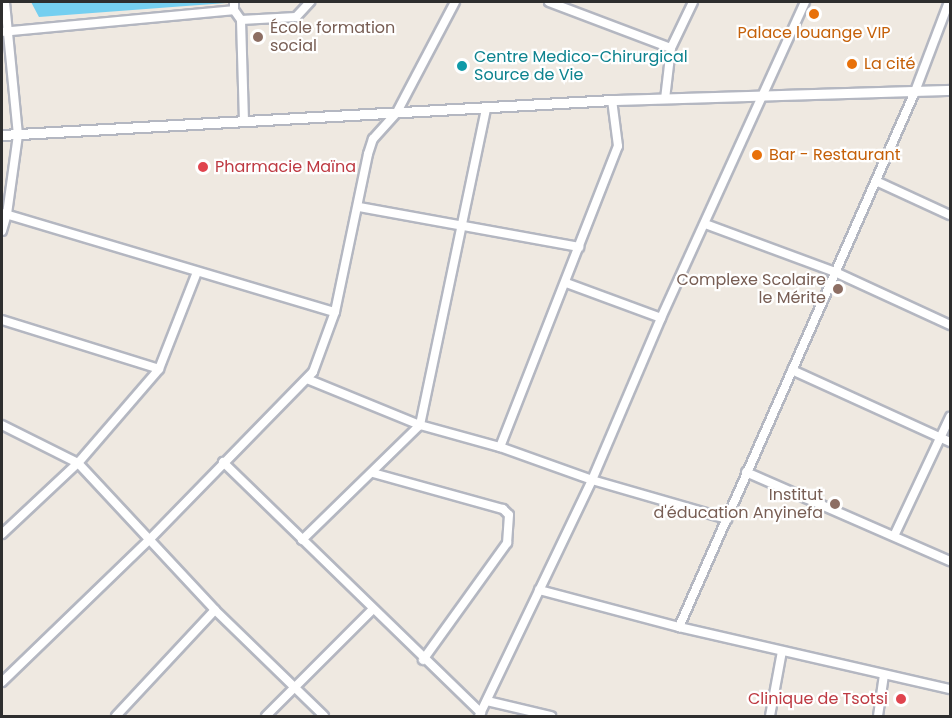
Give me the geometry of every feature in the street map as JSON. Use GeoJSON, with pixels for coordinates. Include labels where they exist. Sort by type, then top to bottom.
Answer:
{"type":"FeatureCollection","features":[{"type":"Feature","properties":{"kind":"street"},"geometry":{"type":"LineString","coordinates":[[2,231],[18,135],[4,32],[5,2]]}},
{"type":"Feature","properties":{"kind":"street"},"geometry":{"type":"LineString","coordinates":[[242,20],[296,17],[310,2]]}},
{"type":"Feature","properties":{"kind":"street"},"geometry":{"type":"LineString","coordinates":[[2,682],[148,541],[307,378],[321,357],[335,312],[359,207],[360,175],[373,139],[397,112],[455,2]]}},
{"type":"Feature","properties":{"kind":"street"},"geometry":{"type":"LineString","coordinates":[[665,99],[671,48],[693,2]]}},
{"type":"Feature","properties":{"kind":"street"},"geometry":{"type":"LineString","coordinates":[[223,462],[371,611],[480,715],[592,480],[661,318],[764,98],[805,2]]}},
{"type":"Feature","properties":{"kind":"street"},"geometry":{"type":"LineString","coordinates":[[679,627],[914,94],[949,2]]}},
{"type":"Feature","properties":{"kind":"street"},"geometry":{"type":"LineString","coordinates":[[555,3],[671,48]]}},
{"type":"Feature","properties":{"kind":"street"},"geometry":{"type":"LineString","coordinates":[[4,32],[234,6],[242,20],[244,122]]}},
{"type":"Feature","properties":{"kind":"street"},"geometry":{"type":"LineString","coordinates":[[2,135],[397,112],[486,110],[612,100],[914,94],[951,90]]}},
{"type":"Feature","properties":{"kind":"street"},"geometry":{"type":"LineString","coordinates":[[500,447],[618,146],[612,100]]}},
{"type":"Feature","properties":{"kind":"street"},"geometry":{"type":"LineString","coordinates":[[302,540],[374,473],[420,425],[460,224],[486,110]]}},
{"type":"Feature","properties":{"kind":"street"},"geometry":{"type":"LineString","coordinates":[[876,181],[951,215]]}},
{"type":"Feature","properties":{"kind":"street"},"geometry":{"type":"LineString","coordinates":[[359,207],[579,247]]}},
{"type":"Feature","properties":{"kind":"street"},"geometry":{"type":"LineString","coordinates":[[4,213],[335,312]]}},
{"type":"Feature","properties":{"kind":"street"},"geometry":{"type":"LineString","coordinates":[[705,224],[835,272],[951,325]]}},
{"type":"Feature","properties":{"kind":"street"},"geometry":{"type":"LineString","coordinates":[[2,534],[78,463],[159,369],[197,272]]}},
{"type":"Feature","properties":{"kind":"street"},"geometry":{"type":"LineString","coordinates":[[566,283],[661,318]]}},
{"type":"Feature","properties":{"kind":"street"},"geometry":{"type":"LineString","coordinates":[[2,320],[159,369]]}},
{"type":"Feature","properties":{"kind":"street"},"geometry":{"type":"LineString","coordinates":[[792,370],[951,442]]}},
{"type":"Feature","properties":{"kind":"street"},"geometry":{"type":"LineString","coordinates":[[307,378],[420,425],[500,447],[592,480],[727,519]]}},
{"type":"Feature","properties":{"kind":"street"},"geometry":{"type":"LineString","coordinates":[[894,536],[951,417]]}},
{"type":"Feature","properties":{"kind":"street"},"geometry":{"type":"LineString","coordinates":[[2,424],[78,463],[148,541],[324,717]]}},
{"type":"Feature","properties":{"kind":"street"},"geometry":{"type":"LineString","coordinates":[[746,472],[951,561]]}},
{"type":"Feature","properties":{"kind":"street"},"geometry":{"type":"LineString","coordinates":[[374,473],[503,509],[509,515],[507,543],[423,660]]}},
{"type":"Feature","properties":{"kind":"street"},"geometry":{"type":"LineString","coordinates":[[538,590],[679,627],[951,689]]}},
{"type":"Feature","properties":{"kind":"street"},"geometry":{"type":"LineString","coordinates":[[116,717],[215,610]]}},
{"type":"Feature","properties":{"kind":"street"},"geometry":{"type":"LineString","coordinates":[[266,717],[371,611]]}},
{"type":"Feature","properties":{"kind":"street"},"geometry":{"type":"LineString","coordinates":[[770,717],[782,651]]}},
{"type":"Feature","properties":{"kind":"street"},"geometry":{"type":"LineString","coordinates":[[878,717],[884,675]]}},
{"type":"Feature","properties":{"kind":"street"},"geometry":{"type":"LineString","coordinates":[[487,701],[551,717]]}},
{"type":"Feature","properties":{"kind":"water"},"geometry":{"type":"Polygon","coordinates":[[[31,2],[226,2],[226,3],[39,17],[31,2]]]}},
{"type":"Feature","properties":{"kind":"place","name":"Palace louange VIP"},"geometry":{"type":"Point","coordinates":[814,14]}},
{"type":"Feature","properties":{"kind":"place","name":"École formation social"},"geometry":{"type":"Point","coordinates":[258,37]}},
{"type":"Feature","properties":{"kind":"place","name":"La cité"},"geometry":{"type":"Point","coordinates":[852,64]}},
{"type":"Feature","properties":{"kind":"place","name":"Centre Medico-Chirurgical Source de Vie"},"geometry":{"type":"Point","coordinates":[462,66]}},
{"type":"Feature","properties":{"kind":"place","name":"Bar - Restaurant"},"geometry":{"type":"Point","coordinates":[757,155]}},
{"type":"Feature","properties":{"kind":"place","name":"Pharmacie Maïna"},"geometry":{"type":"Point","coordinates":[203,167]}},
{"type":"Feature","properties":{"kind":"place","name":"Complexe Scolaire le Mérite"},"geometry":{"type":"Point","coordinates":[838,289]}},
{"type":"Feature","properties":{"kind":"place","name":"Institut d'éducation Anyinefa"},"geometry":{"type":"Point","coordinates":[835,504]}},
{"type":"Feature","properties":{"kind":"place","name":"Clinique de Tsotsi"},"geometry":{"type":"Point","coordinates":[901,699]}}]}
